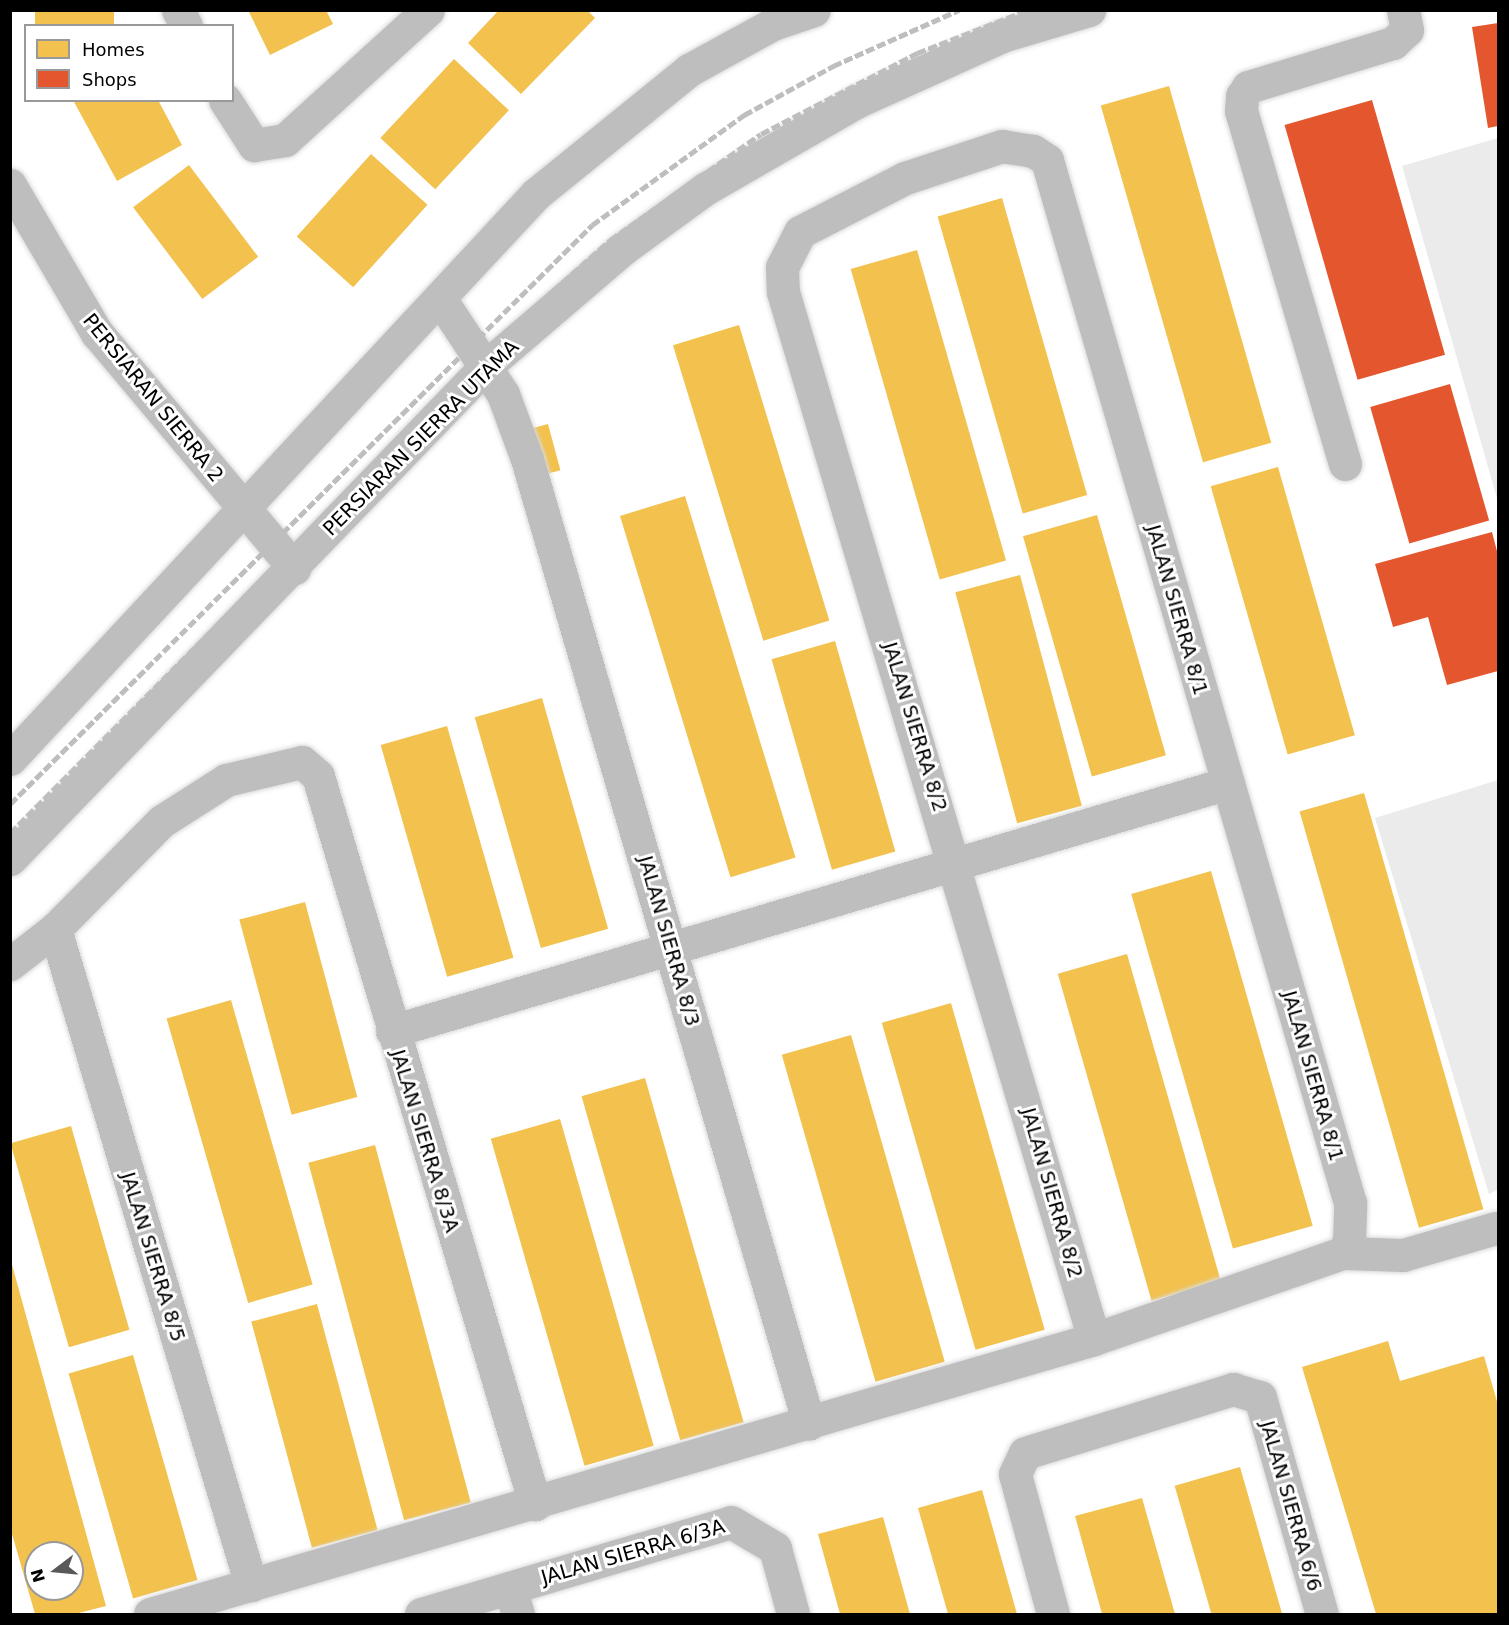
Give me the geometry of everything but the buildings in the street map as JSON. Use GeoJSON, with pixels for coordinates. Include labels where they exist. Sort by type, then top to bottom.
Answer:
{"type":"FeatureCollection","features":[{"type":"Feature","properties":{"kind":"street"},"geometry":{"type":"LineString","coordinates":[[178,10],[185,24]]}},
{"type":"Feature","properties":{"kind":"street"},"geometry":{"type":"LineString","coordinates":[[226,102],[254,145],[285,140],[428,10]]}},
{"type":"Feature","properties":{"kind":"street"},"geometry":{"type":"LineString","coordinates":[[10,759],[441,300],[536,194],[688,70],[773,24],[814,10]]}},
{"type":"Feature","properties":{"kind":"street","name":"PERSIARAN SIERRA UTAMA"},"geometry":{"type":"LineString","coordinates":[[10,859],[294,568],[485,367],[624,248],[782,144],[940,62],[1002,36],[1089,10]]}},
{"type":"Feature","properties":{"kind":"street"},"geometry":{"type":"LineString","coordinates":[[1345,464],[1241,111],[1242,96],[1248,87],[1393,43],[1407,30],[1403,10]]}},
{"type":"Feature","properties":{"kind":"street","name":"JALAN SIERRA 8/1"},"geometry":{"type":"LineString","coordinates":[[905,178],[1002,146],[1033,151],[1047,160],[1350,1203],[1349,1240],[1342,1253]]}},
{"type":"Feature","properties":{"kind":"street","name":"JALAN SIERRA 8/2"},"geometry":{"type":"LineString","coordinates":[[905,178],[800,232],[782,267],[783,292],[956,863],[1094,1339]]}},
{"type":"Feature","properties":{"kind":"street","name":"PERSIARAN SIERRA 2"},"geometry":{"type":"LineString","coordinates":[[10,185],[97,333],[294,568]]}},
{"type":"Feature","properties":{"kind":"street","name":"JALAN SIERRA 8/3"},"geometry":{"type":"LineString","coordinates":[[441,300],[503,394],[527,459],[809,1424]]}},
{"type":"Feature","properties":{"kind":"street","name":"JALAN SIERRA 8/3A"},"geometry":{"type":"LineString","coordinates":[[55,929],[162,821],[226,780],[302,762],[318,776],[534,1504]]}},
{"type":"Feature","properties":{"kind":"street"},"geometry":{"type":"LineString","coordinates":[[392,1031],[1228,783]]}},
{"type":"Feature","properties":{"kind":"street"},"geometry":{"type":"LineString","coordinates":[[10,964],[55,929]]}},
{"type":"Feature","properties":{"kind":"street","name":"JALAN SIERRA 8/5"},"geometry":{"type":"LineString","coordinates":[[55,929],[251,1585]]}},
{"type":"Feature","properties":{"kind":"street"},"geometry":{"type":"LineString","coordinates":[[150,1614],[809,1424],[1094,1339],[1342,1253],[1403,1255],[1496,1228]]}},
{"type":"Feature","properties":{"kind":"street","name":"JALAN SIERRA 6/6"},"geometry":{"type":"LineString","coordinates":[[1053,1614],[1015,1474],[1024,1454],[1233,1389],[1260,1397],[1322,1614]]}},
{"type":"Feature","properties":{"kind":"street","name":"JALAN SIERRA 6/3A"},"geometry":{"type":"LineString","coordinates":[[421,1614],[514,1601],[731,1522],[775,1548],[793,1614]]}},
{"type":"Feature","properties":{"kind":"shaded area"},"geometry":{"type":"Polygon","coordinates":[[[1498,138],[1498,502],[1402,166],[1498,138]]]}},
{"type":"Feature","properties":{"kind":"shaded area"},"geometry":{"type":"Polygon","coordinates":[[[1498,780],[1498,1190],[1489,1194],[1375,818],[1498,780]]]}},
{"type":"Feature","properties":{"kind":"railway"},"geometry":{"type":"LineString","coordinates":[[10,804],[592,225],[744,115],[833,66],[959,10]]}},
{"type":"Feature","properties":{"kind":"railway"},"geometry":{"type":"LineString","coordinates":[[10,833],[527,314],[610,240],[761,134],[917,53],[1028,10]]}}]}
